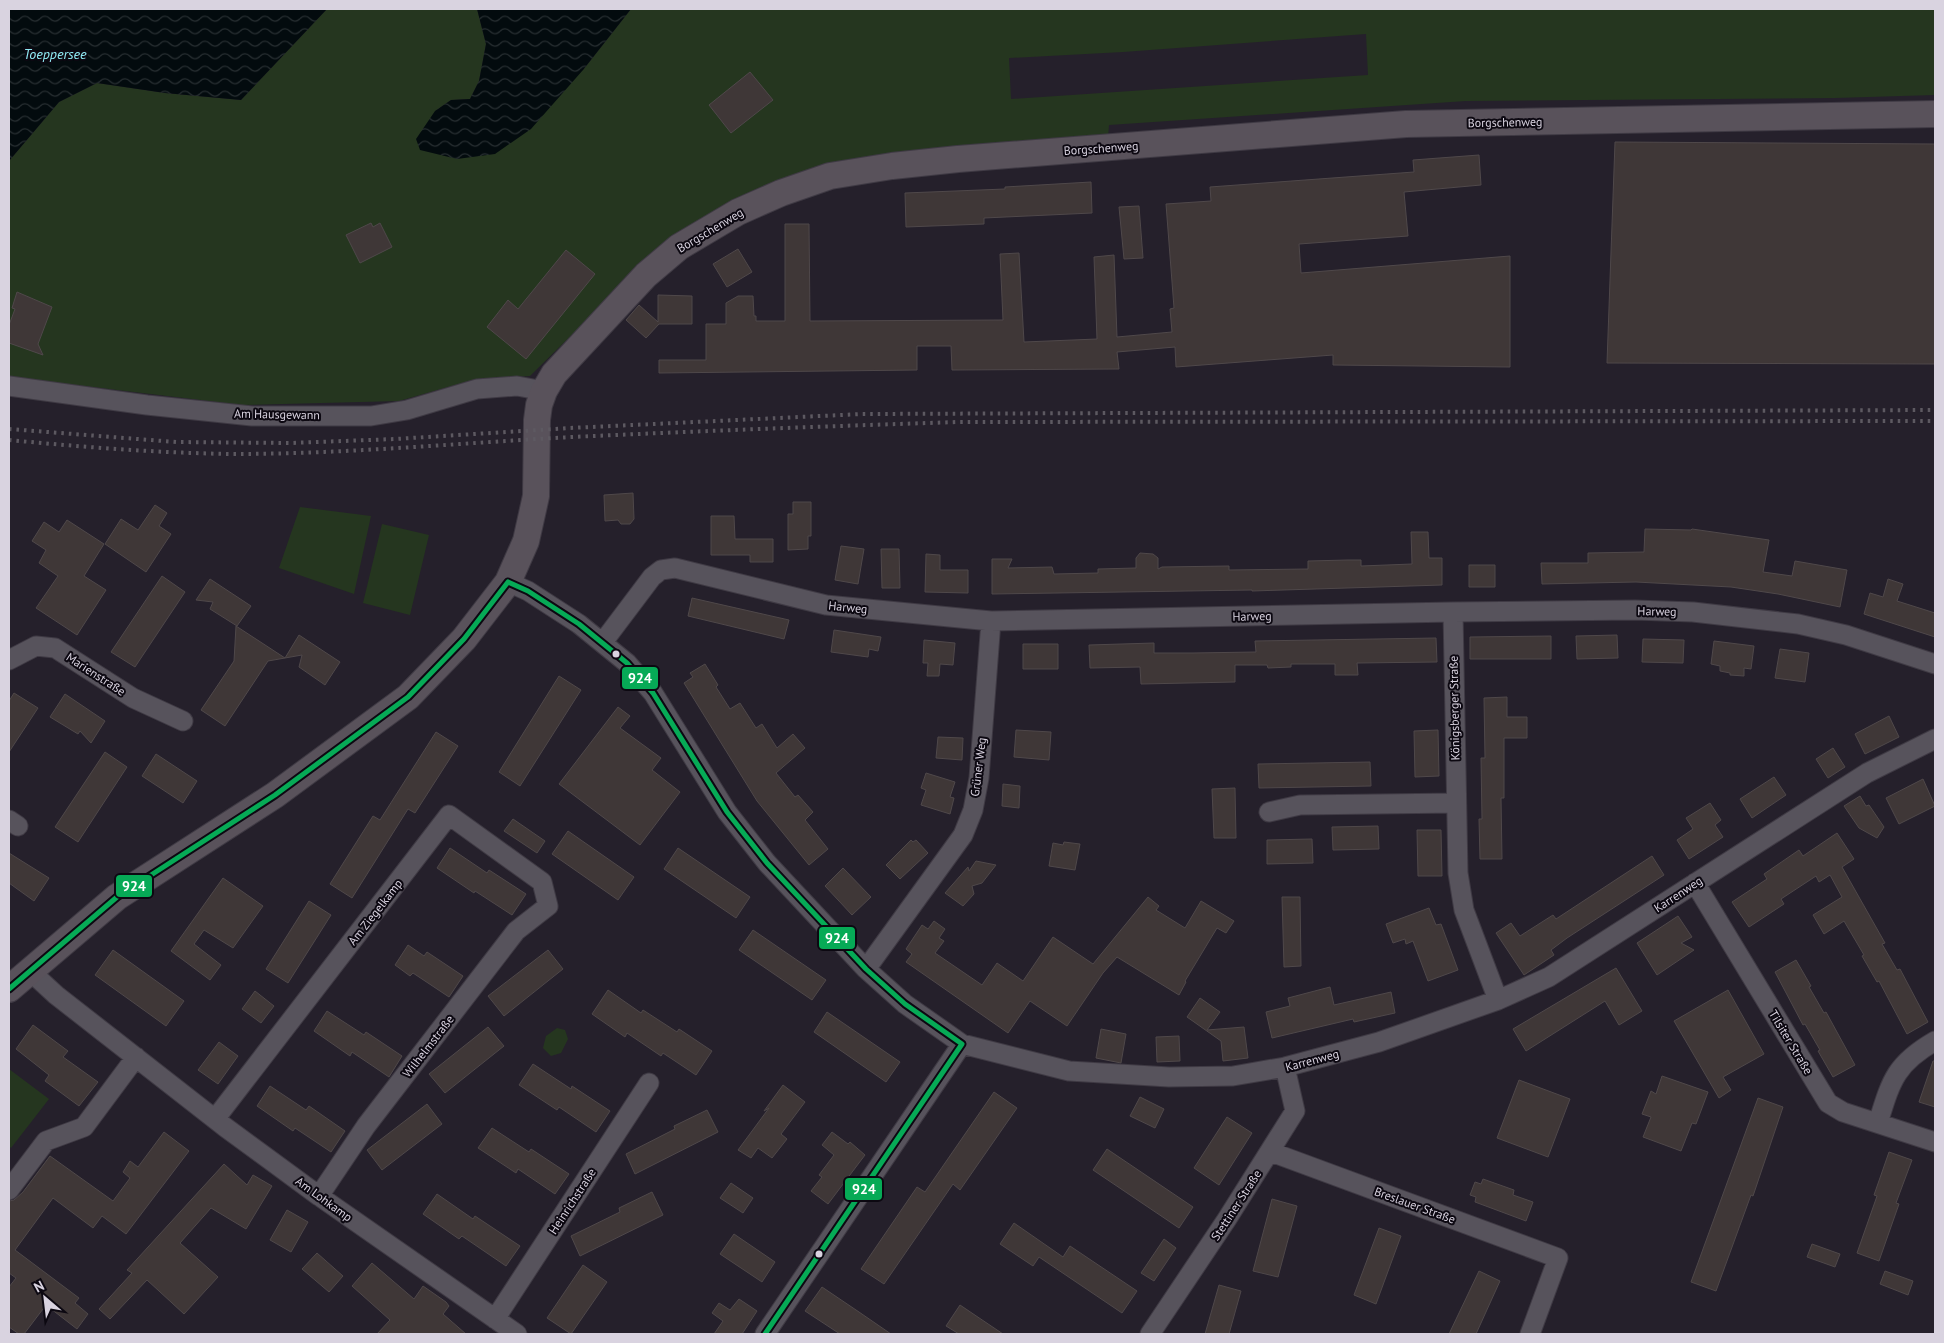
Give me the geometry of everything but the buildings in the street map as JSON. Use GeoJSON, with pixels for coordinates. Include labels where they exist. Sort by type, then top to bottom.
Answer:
{"type":"FeatureCollection","features":[{"type":"Feature","properties":{"kind":"main road","name":"Borgschenweg"},"geometry":{"type":"LineString","coordinates":[[9,989],[117,897],[275,795],[408,696],[464,639],[508,582],[526,541],[536,496],[538,405],[554,374],[646,275],[679,247],[738,212],[781,193],[830,176],[892,166],[958,159],[1406,124],[1935,114]]}},
{"type":"Feature","properties":{"kind":"street","name":"Am Hausgewann"},"geometry":{"type":"LineString","coordinates":[[9,386],[147,405],[252,416],[371,416],[407,410],[477,389],[517,386],[544,391]]}},
{"type":"Feature","properties":{"kind":"street","name":"Harweg"},"geometry":{"type":"LineString","coordinates":[[603,642],[652,577],[666,569],[675,568],[826,605],[991,621],[1453,612],[1634,610],[1693,612],[1798,624],[1846,635],[1935,664]]}},
{"type":"Feature","properties":{"kind":"street"},"geometry":{"type":"LineString","coordinates":[[508,582],[528,591],[603,642],[628,663],[653,693],[727,812],[767,862],[866,969],[905,1004],[962,1044],[765,1334]]}},
{"type":"Feature","properties":{"kind":"street","name":"Königsberger Straße"},"geometry":{"type":"LineString","coordinates":[[1453,612],[1458,872],[1464,910],[1498,1000]]}},
{"type":"Feature","properties":{"kind":"street","name":"Grüner Weg"},"geometry":{"type":"LineString","coordinates":[[866,969],[963,835],[972,810],[979,778],[991,621]]}},
{"type":"Feature","properties":{"kind":"street","name":"Marienstraße"},"geometry":{"type":"LineString","coordinates":[[9,660],[36,646],[55,648],[133,698],[182,721]]}},
{"type":"Feature","properties":{"kind":"street","name":"Karrenweg"},"geometry":{"type":"LineString","coordinates":[[962,1044],[1069,1071],[1169,1077],[1233,1076],[1285,1067],[1379,1042],[1498,1000],[1548,976],[1867,773],[1935,739]]}},
{"type":"Feature","properties":{"kind":"street"},"geometry":{"type":"LineString","coordinates":[[1269,812],[1300,805],[1456,803]]}},
{"type":"Feature","properties":{"kind":"street","name":"Am Ziegelkamp"},"geometry":{"type":"LineString","coordinates":[[215,1119],[449,815],[542,882],[548,906]]}},
{"type":"Feature","properties":{"kind":"street","name":"Tilsiter Straße"},"geometry":{"type":"LineString","coordinates":[[1695,883],[1828,1103],[1843,1112],[1935,1142]]}},
{"type":"Feature","properties":{"kind":"street","name":"Wilhelmstraße"},"geometry":{"type":"LineString","coordinates":[[320,1196],[366,1126],[516,931],[548,906]]}},
{"type":"Feature","properties":{"kind":"street","name":"Am Lohkamp"},"geometry":{"type":"LineString","coordinates":[[30,971],[56,995],[215,1119],[320,1196],[516,1334]]}},
{"type":"Feature","properties":{"kind":"street"},"geometry":{"type":"LineString","coordinates":[[1878,1123],[1891,1082],[1902,1066],[1923,1048],[1935,1041]]}},
{"type":"Feature","properties":{"kind":"street"},"geometry":{"type":"LineString","coordinates":[[9,1190],[46,1141],[84,1127],[136,1057]]}},
{"type":"Feature","properties":{"kind":"street","name":"Stettiner Straße"},"geometry":{"type":"LineString","coordinates":[[1150,1334],[1271,1152],[1295,1111],[1285,1067]]}},
{"type":"Feature","properties":{"kind":"street","name":"Heinrichstraße"},"geometry":{"type":"LineString","coordinates":[[495,1318],[649,1083]]}},
{"type":"Feature","properties":{"kind":"street","name":"Breslauer Straße"},"geometry":{"type":"LineString","coordinates":[[1271,1152],[1558,1258],[1530,1334]]}},
{"type":"Feature","properties":{"kind":"green space"},"geometry":{"type":"Polygon","coordinates":[[[327,9],[477,9],[486,44],[479,81],[470,99],[451,100],[435,111],[583,70],[631,9],[1935,9],[1935,95],[1835,98],[1466,101],[1109,125],[1108,138],[842,162],[670,238],[530,376],[473,380],[399,401],[242,405],[9,377],[9,161],[59,102],[97,83],[165,93],[241,100],[327,9]],[[1366,34],[1123,52],[1009,58],[1011,99],[1368,75],[1366,34]]]}},
{"type":"Feature","properties":{"kind":"green space"},"geometry":{"type":"Polygon","coordinates":[[[300,507],[371,516],[354,594],[279,568],[300,507]]]}},
{"type":"Feature","properties":{"kind":"green space"},"geometry":{"type":"Polygon","coordinates":[[[382,524],[429,535],[410,615],[363,603],[382,524]]]}},
{"type":"Feature","properties":{"kind":"green space"},"geometry":{"type":"Polygon","coordinates":[[[557,1028],[565,1030],[568,1039],[561,1053],[551,1056],[543,1048],[546,1036],[557,1028]]]}},
{"type":"Feature","properties":{"kind":"green space"},"geometry":{"type":"Polygon","coordinates":[[[9,1069],[49,1099],[11,1148],[9,1146],[9,1069]]]}},
{"type":"Feature","properties":{"kind":"water","name":"Toeppersee"},"geometry":{"type":"Polygon","coordinates":[[[9,9],[327,9],[241,100],[165,93],[97,83],[59,102],[9,161],[9,9]]]}},
{"type":"Feature","properties":{"kind":"water"},"geometry":{"type":"Polygon","coordinates":[[[477,9],[631,9],[583,70],[531,129],[495,154],[457,159],[420,150],[416,139],[435,111],[451,100],[470,99],[479,81],[486,44],[477,9]]]}},
{"type":"Feature","properties":{"kind":"railway"},"geometry":{"type":"LineString","coordinates":[[9,429],[176,442],[291,443],[862,414],[1935,410]]}},
{"type":"Feature","properties":{"kind":"railway"},"geometry":{"type":"LineString","coordinates":[[9,440],[177,452],[275,454],[530,439],[959,422],[1935,421]]}},
{"type":"Feature","properties":{"kind":"transit line","name":"924"},"geometry":{"type":"LineString","coordinates":[[508,582],[528,591],[579,624],[627,663],[653,693],[727,812],[767,863],[866,969],[905,1004],[962,1044]]}},
{"type":"Feature","properties":{"kind":"transit line","name":"924"},"geometry":{"type":"LineString","coordinates":[[9,989],[117,897],[275,795],[408,697],[464,639],[508,582]]}},
{"type":"Feature","properties":{"kind":"transit line","name":"924"},"geometry":{"type":"LineString","coordinates":[[765,1334],[962,1044]]}}]}
